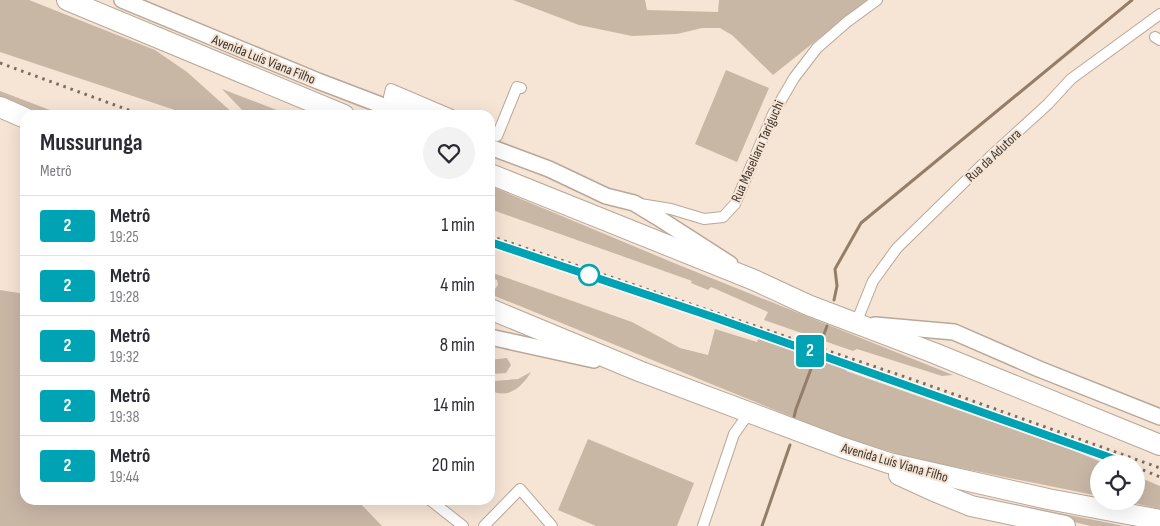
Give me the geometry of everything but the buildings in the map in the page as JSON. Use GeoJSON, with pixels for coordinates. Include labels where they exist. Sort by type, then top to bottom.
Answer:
{"type":"FeatureCollection","features":[{"type":"Feature","properties":{"kind":"highway","name":"Avenida Luís Viana Filho"},"geometry":{"type":"LineString","coordinates":[[67,0],[332,110]]}},
{"type":"Feature","properties":{"kind":"highway"},"geometry":{"type":"LineString","coordinates":[[0,107],[20,117]]}},
{"type":"Feature","properties":{"kind":"highway"},"geometry":{"type":"LineString","coordinates":[[495,176],[754,280],[808,305],[860,324],[1160,445]]}},
{"type":"Feature","properties":{"kind":"highway","name":"Avenida Luís Viana Filho"},"geometry":{"type":"LineString","coordinates":[[495,311],[639,371],[841,447],[916,470],[1048,499],[1160,520]]}},
{"type":"Feature","properties":{"kind":"highway"},"geometry":{"type":"LineString","coordinates":[[841,447],[934,491],[971,506],[1065,526]]}},
{"type":"Feature","properties":{"kind":"main road","name":"Avenida Luís Viana Filho"},"geometry":{"type":"LineString","coordinates":[[122,0],[142,5],[318,81],[394,110]]}},
{"type":"Feature","properties":{"kind":"main road"},"geometry":{"type":"LineString","coordinates":[[495,149],[549,169],[606,196],[634,203],[708,248],[754,280]]}},
{"type":"Feature","properties":{"kind":"main road"},"geometry":{"type":"LineString","coordinates":[[860,324],[954,332],[1039,369],[1160,417]]}},
{"type":"Feature","properties":{"kind":"main road","name":"Avenida Luís Viana Filho"},"geometry":{"type":"LineString","coordinates":[[495,338],[639,371]]}},
{"type":"Feature","properties":{"kind":"street","name":"Rua Maseliaru Tariguchi"},"geometry":{"type":"LineString","coordinates":[[634,203],[671,209],[704,219],[723,217],[735,204],[773,114],[794,78],[817,48],[847,22],[877,0]]}},
{"type":"Feature","properties":{"kind":"street","name":"Rua da Adutora"},"geometry":{"type":"LineString","coordinates":[[860,324],[873,281],[897,248],[991,156],[1048,104],[1071,79],[1160,14]]}},
{"type":"Feature","properties":{"kind":"street"},"geometry":{"type":"LineString","coordinates":[[495,135],[497,136],[517,86],[521,88]]}},
{"type":"Feature","properties":{"kind":"street"},"geometry":{"type":"LineString","coordinates":[[419,110],[389,97],[391,89],[440,110]]}},
{"type":"Feature","properties":{"kind":"street"},"geometry":{"type":"LineString","coordinates":[[395,95],[426,110]]}},
{"type":"Feature","properties":{"kind":"street"},"geometry":{"type":"LineString","coordinates":[[703,526],[734,434],[749,413]]}},
{"type":"Feature","properties":{"kind":"street"},"geometry":{"type":"LineString","coordinates":[[484,526],[520,488],[552,526]]}},
{"type":"Feature","properties":{"kind":"street"},"geometry":{"type":"LineString","coordinates":[[436,505],[463,526]]}},
{"type":"Feature","properties":{"kind":"shaded area"},"geometry":{"type":"Polygon","coordinates":[[[0,0],[29,0],[155,50],[187,72],[229,110],[175,110],[0,52],[0,0]]]}},
{"type":"Feature","properties":{"kind":"shaded area"},"geometry":{"type":"Polygon","coordinates":[[[513,0],[645,0],[647,10],[718,12],[719,0],[867,0],[773,75],[732,35],[720,28],[702,28],[677,34],[632,36],[579,25],[513,0]]]}},
{"type":"Feature","properties":{"kind":"shaded area"},"geometry":{"type":"Polygon","coordinates":[[[726,70],[769,88],[737,162],[695,144],[726,70]]]}},
{"type":"Feature","properties":{"kind":"shaded area"},"geometry":{"type":"Polygon","coordinates":[[[222,89],[277,110],[242,110],[222,89]]]}},
{"type":"Feature","properties":{"kind":"shaded area"},"geometry":{"type":"Polygon","coordinates":[[[0,91],[50,110],[33,110],[0,96],[0,91]]]}},
{"type":"Feature","properties":{"kind":"shaded area"},"geometry":{"type":"Polygon","coordinates":[[[495,188],[674,263],[953,375],[942,376],[857,349],[853,351],[764,320],[768,312],[711,287],[708,290],[691,283],[692,281],[495,211],[495,188]]]}},
{"type":"Feature","properties":{"kind":"shaded area"},"geometry":{"type":"Polygon","coordinates":[[[495,274],[632,322],[680,348],[708,355],[715,329],[757,342],[758,339],[847,369],[846,371],[1090,457],[1090,494],[911,458],[839,436],[495,296],[495,289],[498,285],[495,274]]]}},
{"type":"Feature","properties":{"kind":"shaded area"},"geometry":{"type":"Polygon","coordinates":[[[0,290],[20,293],[20,505],[362,505],[382,526],[0,526],[0,290]]]}},
{"type":"Feature","properties":{"kind":"shaded area"},"geometry":{"type":"Polygon","coordinates":[[[507,358],[511,365],[506,373],[495,374],[495,359],[507,358]]]}},
{"type":"Feature","properties":{"kind":"shaded area"},"geometry":{"type":"Polygon","coordinates":[[[531,372],[519,387],[509,393],[495,392],[495,381],[518,379],[531,372]]]}},
{"type":"Feature","properties":{"kind":"shaded area"},"geometry":{"type":"Polygon","coordinates":[[[588,439],[694,483],[677,526],[596,526],[558,510],[588,439]]]}},
{"type":"Feature","properties":{"kind":"shaded area"},"geometry":{"type":"Polygon","coordinates":[[[1145,480],[1160,486],[1160,509],[1145,506],[1145,480]]]}},
{"type":"Feature","properties":{"kind":"shaded area"},"geometry":{"type":"Polygon","coordinates":[[[980,497],[1124,526],[1091,526],[991,503],[984,501],[980,497]]]}},
{"type":"Feature","properties":{"kind":"waterway"},"geometry":{"type":"LineString","coordinates":[[834,300],[837,286],[835,269],[861,223],[1132,0]]}},
{"type":"Feature","properties":{"kind":"waterway"},"geometry":{"type":"LineString","coordinates":[[794,417],[827,326]]}},
{"type":"Feature","properties":{"kind":"waterway"},"geometry":{"type":"LineString","coordinates":[[762,526],[790,445]]}},
{"type":"Feature","properties":{"kind":"railway"},"geometry":{"type":"LineString","coordinates":[[0,63],[128,110]]}},
{"type":"Feature","properties":{"kind":"railway"},"geometry":{"type":"LineString","coordinates":[[495,238],[914,380],[1160,468]]}},
{"type":"Feature","properties":{"kind":"railway"},"geometry":{"type":"LineString","coordinates":[[1145,471],[1160,477]]}},
{"type":"Feature","properties":{"kind":"metro line","name":"2"},"geometry":{"type":"LineString","coordinates":[[495,244],[716,318],[1104,455]]}}]}
